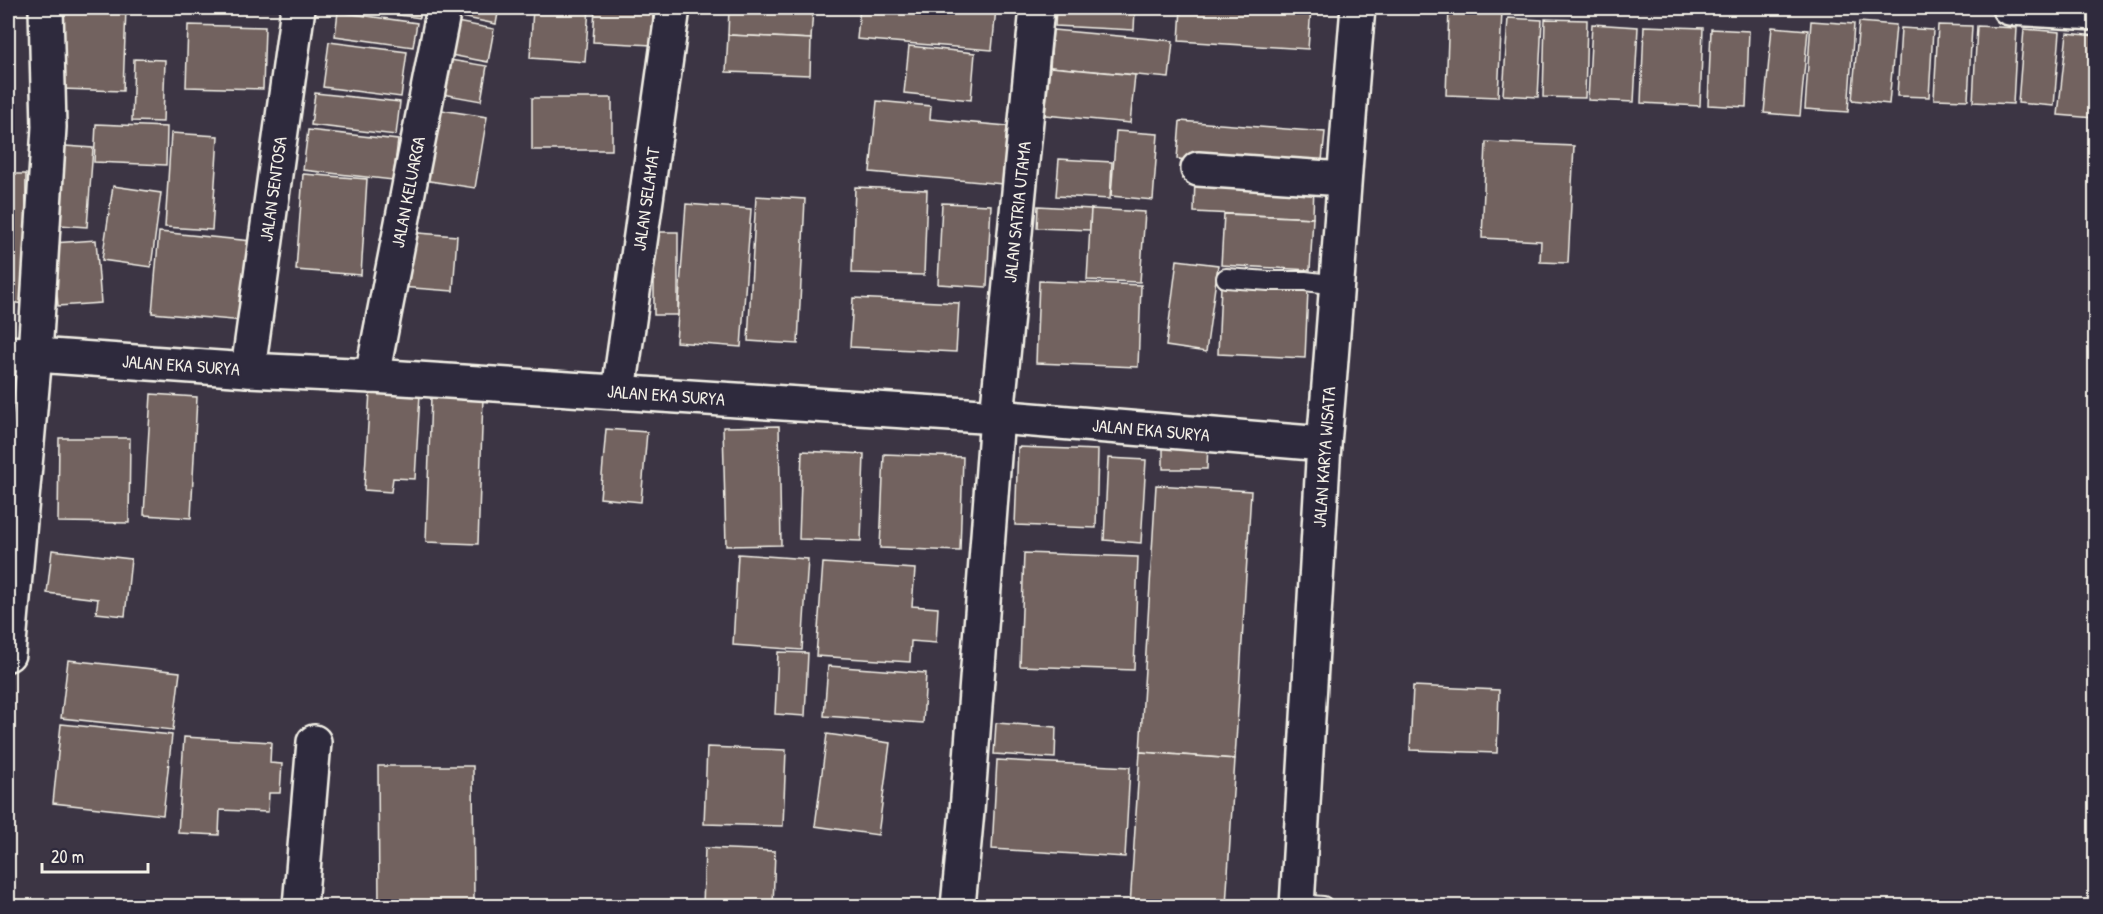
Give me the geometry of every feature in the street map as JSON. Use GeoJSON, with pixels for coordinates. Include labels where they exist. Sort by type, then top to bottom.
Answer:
{"type":"FeatureCollection","features":[{"type":"Feature","properties":{"kind":"street"},"geometry":{"type":"LineString","coordinates":[[8,654],[21,354],[49,128],[46,8]]}},
{"type":"Feature","properties":{"kind":"street","name":"JALAN SENTOSA"},"geometry":{"type":"LineString","coordinates":[[248,370],[298,8]]}},
{"type":"Feature","properties":{"kind":"street","name":"JALAN KELUARGA"},"geometry":{"type":"LineString","coordinates":[[372,376],[444,8]]}},
{"type":"Feature","properties":{"kind":"street","name":"JALAN SELAMAT"},"geometry":{"type":"LineString","coordinates":[[620,392],[673,8]]}},
{"type":"Feature","properties":{"kind":"street","name":"JALAN SATRIA UTAMA"},"geometry":{"type":"LineString","coordinates":[[958,906],[997,417],[1037,8]]}},
{"type":"Feature","properties":{"kind":"street","name":"JALAN KARYA WISATA"},"geometry":{"type":"LineString","coordinates":[[1306,906],[1324,444],[1358,8]]}},
{"type":"Feature","properties":{"kind":"street"},"geometry":{"type":"LineString","coordinates":[[2009,8],[2096,13]]}},
{"type":"Feature","properties":{"kind":"street"},"geometry":{"type":"LineString","coordinates":[[1198,169],[1343,179]]}},
{"type":"Feature","properties":{"kind":"street","name":"JALAN EKA SURYA"},"geometry":{"type":"LineString","coordinates":[[21,354],[997,417],[1324,444]]}},
{"type":"Feature","properties":{"kind":"street"},"geometry":{"type":"LineString","coordinates":[[300,906],[314,742]]}},
{"type":"Feature","properties":{"kind":"lane"},"geometry":{"type":"LineString","coordinates":[[1226,278],[1305,281],[1338,285]]}},
{"type":"Feature","properties":{"kind":"building"},"geometry":{"type":"Polygon","coordinates":[[[64,8],[126,8],[123,91],[61,89],[64,8]]]}},
{"type":"Feature","properties":{"kind":"building"},"geometry":{"type":"Polygon","coordinates":[[[348,8],[421,8],[420,18],[348,8]]]}},
{"type":"Feature","properties":{"kind":"building"},"geometry":{"type":"Polygon","coordinates":[[[448,8],[499,8],[496,24],[447,14],[448,8]]]}},
{"type":"Feature","properties":{"kind":"building"},"geometry":{"type":"Polygon","coordinates":[[[533,8],[589,8],[585,62],[530,58],[533,8]]]}},
{"type":"Feature","properties":{"kind":"building"},"geometry":{"type":"Polygon","coordinates":[[[595,8],[653,8],[652,45],[593,42],[595,8]]]}},
{"type":"Feature","properties":{"kind":"building"},"geometry":{"type":"Polygon","coordinates":[[[729,8],[813,8],[811,39],[728,35],[729,8]]]}},
{"type":"Feature","properties":{"kind":"building"},"geometry":{"type":"Polygon","coordinates":[[[860,8],[996,8],[992,50],[857,39],[860,8]]]}},
{"type":"Feature","properties":{"kind":"building"},"geometry":{"type":"Polygon","coordinates":[[[1056,8],[1135,8],[1134,30],[1055,26],[1056,8]]]}},
{"type":"Feature","properties":{"kind":"building"},"geometry":{"type":"Polygon","coordinates":[[[1181,8],[1311,8],[1308,49],[1179,41],[1181,8]]]}},
{"type":"Feature","properties":{"kind":"building"},"geometry":{"type":"Polygon","coordinates":[[[1449,8],[1502,11],[1498,97],[1446,95],[1449,8]]]}},
{"type":"Feature","properties":{"kind":"building"},"geometry":{"type":"Polygon","coordinates":[[[338,12],[417,23],[413,47],[335,36],[338,12]]]}},
{"type":"Feature","properties":{"kind":"building"},"geometry":{"type":"Polygon","coordinates":[[[1508,18],[1542,20],[1538,97],[1503,95],[1508,18]]]}},
{"type":"Feature","properties":{"kind":"building"},"geometry":{"type":"Polygon","coordinates":[[[1545,19],[1587,20],[1585,98],[1543,97],[1545,19]]]}},
{"type":"Feature","properties":{"kind":"building"},"geometry":{"type":"Polygon","coordinates":[[[446,20],[494,29],[488,62],[440,53],[446,20]]]}},
{"type":"Feature","properties":{"kind":"building"},"geometry":{"type":"Polygon","coordinates":[[[1811,21],[1854,24],[1848,112],[1805,109],[1811,21]]]}},
{"type":"Feature","properties":{"kind":"building"},"geometry":{"type":"Polygon","coordinates":[[[1859,22],[1896,25],[1889,104],[1852,100],[1859,22]]]}},
{"type":"Feature","properties":{"kind":"building"},"geometry":{"type":"Polygon","coordinates":[[[1592,24],[1638,27],[1634,102],[1588,100],[1592,24]]]}},
{"type":"Feature","properties":{"kind":"building"},"geometry":{"type":"Polygon","coordinates":[[[188,25],[265,27],[263,89],[186,87],[188,25]]]}},
{"type":"Feature","properties":{"kind":"building"},"geometry":{"type":"Polygon","coordinates":[[[1938,25],[1972,26],[1968,100],[1934,99],[1938,25]]]}},
{"type":"Feature","properties":{"kind":"building"},"geometry":{"type":"Polygon","coordinates":[[[1644,26],[1703,28],[1700,106],[1641,103],[1644,26]]]}},
{"type":"Feature","properties":{"kind":"building"},"geometry":{"type":"Polygon","coordinates":[[[1977,26],[2017,28],[2013,104],[1973,102],[1977,26]]]}},
{"type":"Feature","properties":{"kind":"building"},"geometry":{"type":"Polygon","coordinates":[[[1772,27],[1808,30],[1800,116],[1764,113],[1772,27]]]}},
{"type":"Feature","properties":{"kind":"building"},"geometry":{"type":"Polygon","coordinates":[[[1901,28],[1933,30],[1929,97],[1897,96],[1901,28]]]}},
{"type":"Feature","properties":{"kind":"building"},"geometry":{"type":"Polygon","coordinates":[[[1711,29],[1749,31],[1746,107],[1708,105],[1711,29]]]}},
{"type":"Feature","properties":{"kind":"building"},"geometry":{"type":"Polygon","coordinates":[[[2024,29],[2060,32],[2054,106],[2018,103],[2024,29]]]}},
{"type":"Feature","properties":{"kind":"building"},"geometry":{"type":"Polygon","coordinates":[[[1053,30],[1173,41],[1169,78],[1050,67],[1053,30]]]}},
{"type":"Feature","properties":{"kind":"building"},"geometry":{"type":"Polygon","coordinates":[[[2067,33],[2096,36],[2094,118],[2058,115],[2067,33]]]}},
{"type":"Feature","properties":{"kind":"building"},"geometry":{"type":"Polygon","coordinates":[[[728,35],[811,39],[810,75],[726,72],[728,35]]]}},
{"type":"Feature","properties":{"kind":"building"},"geometry":{"type":"Polygon","coordinates":[[[329,42],[407,52],[401,97],[323,87],[329,42]]]}},
{"type":"Feature","properties":{"kind":"building"},"geometry":{"type":"Polygon","coordinates":[[[909,46],[975,53],[971,100],[904,93],[909,46]]]}},
{"type":"Feature","properties":{"kind":"building"},"geometry":{"type":"Polygon","coordinates":[[[438,58],[487,66],[481,101],[431,92],[438,58]]]}},
{"type":"Feature","properties":{"kind":"building"},"geometry":{"type":"Polygon","coordinates":[[[134,59],[165,60],[163,122],[132,121],[134,59]]]}},
{"type":"Feature","properties":{"kind":"building"},"geometry":{"type":"Polygon","coordinates":[[[1050,67],[1135,75],[1130,123],[1045,115],[1050,67]]]}},
{"type":"Feature","properties":{"kind":"building"},"geometry":{"type":"Polygon","coordinates":[[[315,93],[400,102],[396,135],[311,125],[315,93]]]}},
{"type":"Feature","properties":{"kind":"building"},"geometry":{"type":"Polygon","coordinates":[[[532,98],[612,98],[612,150],[532,150],[532,98]]]}},
{"type":"Feature","properties":{"kind":"building"},"geometry":{"type":"Polygon","coordinates":[[[877,101],[931,106],[930,119],[1007,126],[1005,154],[1017,155],[1014,185],[870,172],[877,101]]]}},
{"type":"Feature","properties":{"kind":"building"},"geometry":{"type":"Polygon","coordinates":[[[428,108],[487,117],[475,188],[417,179],[428,108]]]}},
{"type":"Feature","properties":{"kind":"building"},"geometry":{"type":"Polygon","coordinates":[[[1180,121],[1325,132],[1321,170],[1177,159],[1180,121]]]}},
{"type":"Feature","properties":{"kind":"building"},"geometry":{"type":"Polygon","coordinates":[[[96,124],[167,127],[166,165],[94,162],[96,124]]]}},
{"type":"Feature","properties":{"kind":"building"},"geometry":{"type":"Polygon","coordinates":[[[308,130],[398,140],[393,180],[303,170],[308,130]]]}},
{"type":"Feature","properties":{"kind":"building"},"geometry":{"type":"Polygon","coordinates":[[[1116,131],[1158,134],[1153,200],[1111,196],[1116,131]]]}},
{"type":"Feature","properties":{"kind":"building"},"geometry":{"type":"Polygon","coordinates":[[[171,133],[218,136],[212,230],[165,227],[171,133]]]}},
{"type":"Feature","properties":{"kind":"building"},"geometry":{"type":"Polygon","coordinates":[[[1486,142],[1574,146],[1568,263],[1540,262],[1541,241],[1482,238],[1486,142]]]}},
{"type":"Feature","properties":{"kind":"building"},"geometry":{"type":"Polygon","coordinates":[[[51,145],[93,148],[87,227],[45,224],[51,145]]]}},
{"type":"Feature","properties":{"kind":"building"},"geometry":{"type":"Polygon","coordinates":[[[1059,159],[1112,162],[1110,199],[1056,196],[1059,159]]]}},
{"type":"Feature","properties":{"kind":"building"},"geometry":{"type":"Polygon","coordinates":[[[8,174],[26,174],[25,304],[8,302],[8,174]]]}},
{"type":"Feature","properties":{"kind":"building"},"geometry":{"type":"Polygon","coordinates":[[[303,174],[367,179],[361,275],[296,270],[303,174]]]}},
{"type":"Feature","properties":{"kind":"building"},"geometry":{"type":"Polygon","coordinates":[[[1195,176],[1314,182],[1313,218],[1194,212],[1195,176]]]}},
{"type":"Feature","properties":{"kind":"building"},"geometry":{"type":"Polygon","coordinates":[[[113,186],[161,193],[151,267],[102,260],[113,186]]]}},
{"type":"Feature","properties":{"kind":"building"},"geometry":{"type":"Polygon","coordinates":[[[855,187],[927,190],[924,275],[852,273],[855,187]]]}},
{"type":"Feature","properties":{"kind":"building"},"geometry":{"type":"Polygon","coordinates":[[[756,196],[805,199],[798,344],[748,341],[756,196]]]}},
{"type":"Feature","properties":{"kind":"building"},"geometry":{"type":"Polygon","coordinates":[[[942,203],[991,205],[987,287],[938,284],[942,203]]]}},
{"type":"Feature","properties":{"kind":"building"},"geometry":{"type":"Polygon","coordinates":[[[686,204],[751,209],[741,347],[676,342],[686,204]]]}},
{"type":"Feature","properties":{"kind":"building"},"geometry":{"type":"Polygon","coordinates":[[[1038,206],[1091,209],[1090,230],[1037,228],[1038,206]]]}},
{"type":"Feature","properties":{"kind":"building"},"geometry":{"type":"Polygon","coordinates":[[[1091,209],[1145,212],[1140,282],[1087,280],[1091,209]]]}},
{"type":"Feature","properties":{"kind":"building"},"geometry":{"type":"Polygon","coordinates":[[[1224,214],[1313,218],[1310,270],[1221,265],[1224,214]]]}},
{"type":"Feature","properties":{"kind":"building"},"geometry":{"type":"Polygon","coordinates":[[[159,232],[252,241],[244,321],[152,313],[159,232]]]}},
{"type":"Feature","properties":{"kind":"building"},"geometry":{"type":"Polygon","coordinates":[[[405,232],[457,236],[453,291],[400,287],[405,232]]]}},
{"type":"Feature","properties":{"kind":"building"},"geometry":{"type":"Polygon","coordinates":[[[654,232],[678,232],[678,315],[654,315],[654,232]]]}},
{"type":"Feature","properties":{"kind":"building"},"geometry":{"type":"Polygon","coordinates":[[[96,240],[101,303],[58,306],[53,243],[96,240]]]}},
{"type":"Feature","properties":{"kind":"building"},"geometry":{"type":"Polygon","coordinates":[[[1177,260],[1218,265],[1206,352],[1166,346],[1177,260]]]}},
{"type":"Feature","properties":{"kind":"building"},"geometry":{"type":"Polygon","coordinates":[[[1039,281],[1141,285],[1138,367],[1036,363],[1039,281]]]}},
{"type":"Feature","properties":{"kind":"building"},"geometry":{"type":"Polygon","coordinates":[[[1221,286],[1308,290],[1305,358],[1218,354],[1221,286]]]}},
{"type":"Feature","properties":{"kind":"building"},"geometry":{"type":"Polygon","coordinates":[[[853,298],[959,303],[956,352],[850,347],[853,298]]]}},
{"type":"Feature","properties":{"kind":"building"},"geometry":{"type":"Polygon","coordinates":[[[8,360],[23,361],[19,475],[8,475],[8,360]]]}},
{"type":"Feature","properties":{"kind":"building"},"geometry":{"type":"Polygon","coordinates":[[[370,391],[420,394],[415,479],[393,478],[391,492],[364,490],[370,391]]]}},
{"type":"Feature","properties":{"kind":"building"},"geometry":{"type":"Polygon","coordinates":[[[151,394],[197,397],[191,518],[144,515],[151,394]]]}},
{"type":"Feature","properties":{"kind":"building"},"geometry":{"type":"Polygon","coordinates":[[[431,396],[483,398],[478,544],[426,542],[431,396]]]}},
{"type":"Feature","properties":{"kind":"building"},"geometry":{"type":"Polygon","coordinates":[[[779,426],[781,545],[726,546],[723,427],[779,426]]]}},
{"type":"Feature","properties":{"kind":"building"},"geometry":{"type":"Polygon","coordinates":[[[606,429],[647,432],[641,502],[600,498],[606,429]]]}},
{"type":"Feature","properties":{"kind":"building"},"geometry":{"type":"Polygon","coordinates":[[[59,438],[130,438],[129,523],[58,522],[59,438]]]}},
{"type":"Feature","properties":{"kind":"building"},"geometry":{"type":"Polygon","coordinates":[[[1163,441],[1208,442],[1207,469],[1163,469],[1163,441]]]}},
{"type":"Feature","properties":{"kind":"building"},"geometry":{"type":"Polygon","coordinates":[[[1018,447],[1098,450],[1096,528],[1015,525],[1018,447]]]}},
{"type":"Feature","properties":{"kind":"building"},"geometry":{"type":"Polygon","coordinates":[[[802,451],[864,454],[861,541],[799,539],[802,451]]]}},
{"type":"Feature","properties":{"kind":"building"},"geometry":{"type":"Polygon","coordinates":[[[884,454],[963,457],[960,551],[880,548],[884,454]]]}},
{"type":"Feature","properties":{"kind":"building"},"geometry":{"type":"Polygon","coordinates":[[[1108,458],[1146,460],[1141,543],[1104,540],[1108,458]]]}},
{"type":"Feature","properties":{"kind":"building"},"geometry":{"type":"Polygon","coordinates":[[[1156,485],[1251,491],[1235,759],[1140,752],[1156,485]]]}},
{"type":"Feature","properties":{"kind":"building"},"geometry":{"type":"Polygon","coordinates":[[[52,550],[131,559],[125,616],[96,613],[98,599],[47,593],[52,550]]]}},
{"type":"Feature","properties":{"kind":"building"},"geometry":{"type":"Polygon","coordinates":[[[1024,553],[1138,557],[1134,670],[1020,666],[1024,553]]]}},
{"type":"Feature","properties":{"kind":"building"},"geometry":{"type":"Polygon","coordinates":[[[738,554],[808,559],[802,650],[733,645],[738,554]]]}},
{"type":"Feature","properties":{"kind":"building"},"geometry":{"type":"Polygon","coordinates":[[[823,563],[915,569],[912,606],[938,608],[936,643],[911,641],[910,662],[816,656],[823,563]]]}},
{"type":"Feature","properties":{"kind":"building"},"geometry":{"type":"Polygon","coordinates":[[[778,652],[808,653],[805,716],[775,714],[778,652]]]}},
{"type":"Feature","properties":{"kind":"building"},"geometry":{"type":"Polygon","coordinates":[[[68,660],[180,672],[173,730],[61,718],[68,660]]]}},
{"type":"Feature","properties":{"kind":"building"},"geometry":{"type":"Polygon","coordinates":[[[828,666],[926,673],[923,723],[824,716],[828,666]]]}},
{"type":"Feature","properties":{"kind":"building"},"geometry":{"type":"Polygon","coordinates":[[[1413,686],[1499,690],[1497,753],[1410,750],[1413,686]]]}},
{"type":"Feature","properties":{"kind":"building"},"geometry":{"type":"Polygon","coordinates":[[[996,723],[1056,727],[1055,758],[994,754],[996,723]]]}},
{"type":"Feature","properties":{"kind":"building"},"geometry":{"type":"Polygon","coordinates":[[[61,724],[172,735],[163,815],[53,803],[61,724]]]}},
{"type":"Feature","properties":{"kind":"building"},"geometry":{"type":"Polygon","coordinates":[[[827,734],[890,743],[878,835],[815,826],[827,734]]]}},
{"type":"Feature","properties":{"kind":"building"},"geometry":{"type":"Polygon","coordinates":[[[184,737],[271,742],[270,763],[282,764],[280,793],[269,793],[268,812],[220,810],[219,835],[178,833],[184,737]]]}},
{"type":"Feature","properties":{"kind":"building"},"geometry":{"type":"Polygon","coordinates":[[[707,747],[786,750],[783,826],[704,824],[707,747]]]}},
{"type":"Feature","properties":{"kind":"building"},"geometry":{"type":"Polygon","coordinates":[[[1140,752],[1235,759],[1226,906],[1130,906],[1140,752]]]}},
{"type":"Feature","properties":{"kind":"building"},"geometry":{"type":"Polygon","coordinates":[[[997,760],[1130,767],[1125,857],[992,849],[997,760]]]}},
{"type":"Feature","properties":{"kind":"building"},"geometry":{"type":"Polygon","coordinates":[[[378,766],[473,766],[474,906],[379,906],[378,766]]]}},
{"type":"Feature","properties":{"kind":"building"},"geometry":{"type":"Polygon","coordinates":[[[705,848],[775,851],[773,906],[703,906],[705,848]]]}}]}
